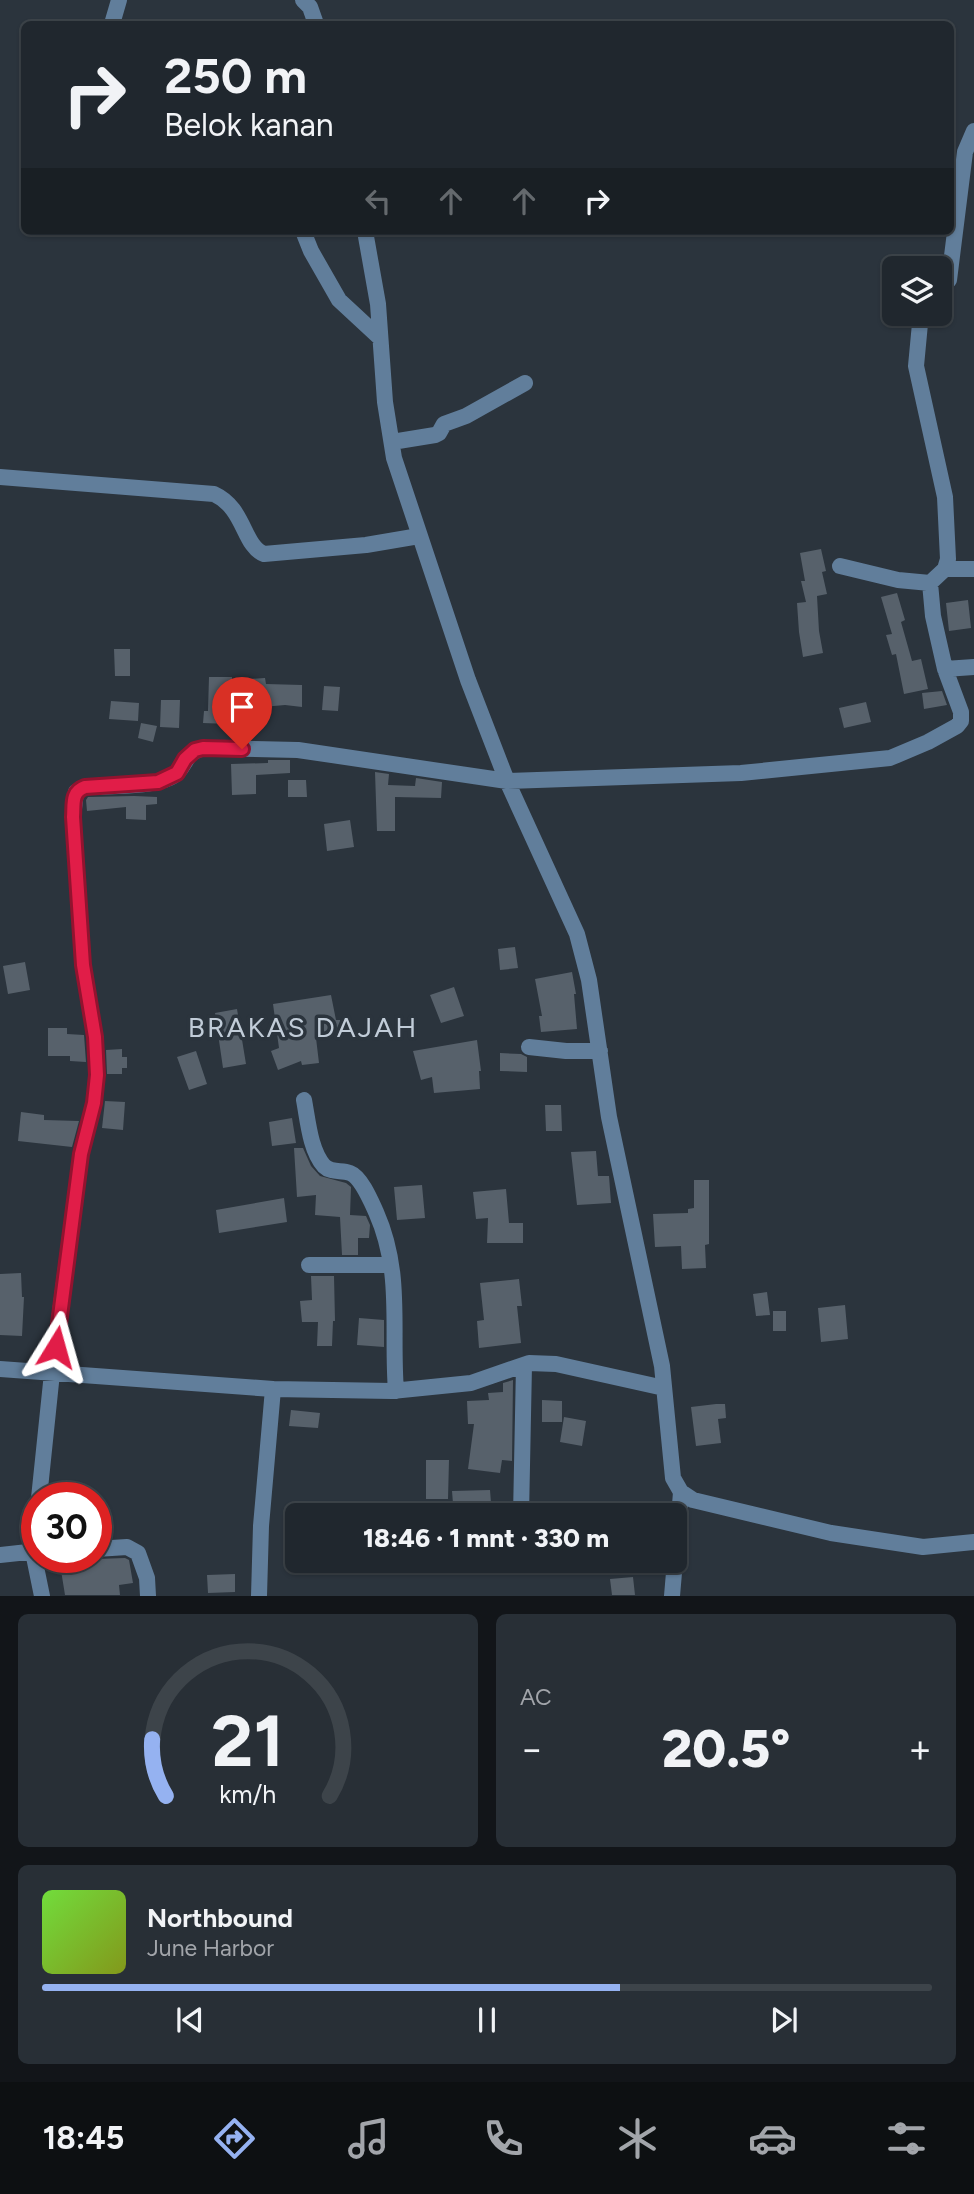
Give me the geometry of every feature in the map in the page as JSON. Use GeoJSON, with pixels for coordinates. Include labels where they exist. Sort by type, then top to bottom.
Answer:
{"type":"FeatureCollection","features":[{"type":"Feature","properties":{"kind":"street"},"geometry":{"type":"LineString","coordinates":[[113,21],[119,0]]}},
{"type":"Feature","properties":{"kind":"street"},"geometry":{"type":"LineString","coordinates":[[303,0],[310,7],[315,21]]}},
{"type":"Feature","properties":{"kind":"street"},"geometry":{"type":"LineString","coordinates":[[952,257],[965,152],[974,131]]}},
{"type":"Feature","properties":{"kind":"street"},"geometry":{"type":"LineString","coordinates":[[305,235],[339,300],[380,338]]}},
{"type":"Feature","properties":{"kind":"street"},"geometry":{"type":"LineString","coordinates":[[366,235],[378,304],[385,402],[394,458],[468,680],[507,781],[577,934],[589,980],[609,1117],[663,1366],[673,1478],[681,1492],[693,1500],[831,1533],[923,1547],[974,1542]]}},
{"type":"Feature","properties":{"kind":"street"},"geometry":{"type":"LineString","coordinates":[[840,566],[898,580],[930,583],[945,569],[948,559],[944,496],[916,366],[920,326]]}},
{"type":"Feature","properties":{"kind":"street"},"geometry":{"type":"LineString","coordinates":[[392,442],[435,435],[444,424],[466,416],[525,383]]}},
{"type":"Feature","properties":{"kind":"street"},"geometry":{"type":"LineString","coordinates":[[0,477],[214,494],[223,498],[234,509],[254,549],[264,554],[366,545],[419,536]]}},
{"type":"Feature","properties":{"kind":"street"},"geometry":{"type":"LineString","coordinates":[[945,569],[974,569]]}},
{"type":"Feature","properties":{"kind":"street"},"geometry":{"type":"LineString","coordinates":[[41,1482],[81,1154],[94,1103],[97,1075],[95,1037],[83,965],[73,817],[76,792],[85,787],[163,780],[177,773],[190,753],[203,748],[298,751],[507,781],[741,773],[890,758],[928,742],[961,721],[961,712],[945,669],[933,617],[930,583]]}},
{"type":"Feature","properties":{"kind":"street"},"geometry":{"type":"LineString","coordinates":[[945,669],[974,667]]}},
{"type":"Feature","properties":{"kind":"street"},"geometry":{"type":"LineString","coordinates":[[529,1046],[566,1051],[600,1051]]}},
{"type":"Feature","properties":{"kind":"street"},"geometry":{"type":"LineString","coordinates":[[304,1100],[312,1138],[324,1165],[330,1170],[350,1173],[358,1180],[376,1211],[391,1265],[396,1297],[393,1356],[396,1391]]}},
{"type":"Feature","properties":{"kind":"street"},"geometry":{"type":"LineString","coordinates":[[309,1265],[391,1265]]}},
{"type":"Feature","properties":{"kind":"street"},"geometry":{"type":"LineString","coordinates":[[0,1369],[273,1389],[396,1391],[471,1383],[524,1365],[556,1364],[664,1388]]}},
{"type":"Feature","properties":{"kind":"street"},"geometry":{"type":"LineString","coordinates":[[521,1503],[524,1365]]}},
{"type":"Feature","properties":{"kind":"street"},"geometry":{"type":"LineString","coordinates":[[259,1595],[261,1526],[273,1389]]}},
{"type":"Feature","properties":{"kind":"street"},"geometry":{"type":"LineString","coordinates":[[680,1503],[681,1492]]}},
{"type":"Feature","properties":{"kind":"street"},"geometry":{"type":"LineString","coordinates":[[112,1548],[127,1547],[138,1553],[147,1578],[148,1595]]}},
{"type":"Feature","properties":{"kind":"street"},"geometry":{"type":"LineString","coordinates":[[0,1555],[21,1553]]}},
{"type":"Feature","properties":{"kind":"street"},"geometry":{"type":"LineString","coordinates":[[38,1573],[42,1595]]}},
{"type":"Feature","properties":{"kind":"street"},"geometry":{"type":"LineString","coordinates":[[672,1595],[674,1573]]}},
{"type":"Feature","properties":{"kind":"building"},"geometry":{"type":"Polygon","coordinates":[[[821,549],[827,594],[817,596],[823,653],[803,657],[797,603],[806,602],[801,581],[805,581],[800,553],[821,549]]]}},
{"type":"Feature","properties":{"kind":"building"},"geometry":{"type":"Polygon","coordinates":[[[897,593],[905,620],[901,622],[912,661],[921,659],[928,689],[904,694],[896,654],[892,655],[886,635],[892,634],[881,597],[897,593]]]}},
{"type":"Feature","properties":{"kind":"building"},"geometry":{"type":"Polygon","coordinates":[[[968,600],[971,628],[949,631],[946,603],[968,600]]]}},
{"type":"Feature","properties":{"kind":"building"},"geometry":{"type":"Polygon","coordinates":[[[114,649],[130,649],[130,676],[115,676],[114,649]]]}},
{"type":"Feature","properties":{"kind":"building"},"geometry":{"type":"Polygon","coordinates":[[[209,677],[232,677],[232,680],[265,678],[266,684],[302,685],[302,707],[285,705],[250,708],[249,728],[229,728],[229,724],[203,723],[204,711],[208,711],[209,677]]]}},
{"type":"Feature","properties":{"kind":"building"},"geometry":{"type":"Polygon","coordinates":[[[324,686],[340,687],[338,711],[322,710],[324,686]]]}},
{"type":"Feature","properties":{"kind":"building"},"geometry":{"type":"Polygon","coordinates":[[[942,691],[947,705],[924,709],[922,693],[942,691]]]}},
{"type":"Feature","properties":{"kind":"building"},"geometry":{"type":"Polygon","coordinates":[[[161,700],[180,700],[179,728],[160,727],[161,700]]]}},
{"type":"Feature","properties":{"kind":"building"},"geometry":{"type":"Polygon","coordinates":[[[111,701],[139,703],[138,721],[109,719],[111,701]]]}},
{"type":"Feature","properties":{"kind":"building"},"geometry":{"type":"Polygon","coordinates":[[[866,702],[871,722],[844,728],[839,708],[866,702]]]}},
{"type":"Feature","properties":{"kind":"building"},"geometry":{"type":"Polygon","coordinates":[[[141,723],[157,726],[153,742],[138,738],[141,723]]]}},
{"type":"Feature","properties":{"kind":"building"},"geometry":{"type":"Polygon","coordinates":[[[268,760],[290,760],[290,773],[256,775],[256,794],[232,795],[231,764],[268,763],[268,760]]]}},
{"type":"Feature","properties":{"kind":"building"},"geometry":{"type":"Polygon","coordinates":[[[375,772],[389,774],[388,785],[415,786],[416,778],[442,782],[441,798],[395,797],[395,831],[377,831],[375,772]]]}},
{"type":"Feature","properties":{"kind":"building"},"geometry":{"type":"Polygon","coordinates":[[[288,780],[306,780],[307,797],[288,797],[288,780]]]}},
{"type":"Feature","properties":{"kind":"building"},"geometry":{"type":"Polygon","coordinates":[[[88,797],[157,797],[157,804],[146,805],[146,820],[126,819],[126,807],[87,811],[88,797]]]}},
{"type":"Feature","properties":{"kind":"building"},"geometry":{"type":"Polygon","coordinates":[[[350,820],[354,847],[327,851],[324,824],[350,820]]]}},
{"type":"Feature","properties":{"kind":"building"},"geometry":{"type":"Polygon","coordinates":[[[515,947],[518,968],[500,970],[498,949],[515,947]]]}},
{"type":"Feature","properties":{"kind":"building"},"geometry":{"type":"Polygon","coordinates":[[[25,962],[30,990],[8,994],[3,966],[25,962]]]}},
{"type":"Feature","properties":{"kind":"building"},"geometry":{"type":"Polygon","coordinates":[[[572,972],[577,1029],[541,1032],[539,1016],[542,1016],[535,979],[572,972]]]}},
{"type":"Feature","properties":{"kind":"building"},"geometry":{"type":"Polygon","coordinates":[[[454,987],[464,1016],[441,1023],[430,995],[454,987]]]}},
{"type":"Feature","properties":{"kind":"building"},"geometry":{"type":"Polygon","coordinates":[[[331,995],[336,1020],[340,1020],[342,1031],[316,1038],[319,1063],[302,1065],[301,1061],[278,1070],[271,1051],[279,1048],[273,1004],[331,995]]]}},
{"type":"Feature","properties":{"kind":"building"},"geometry":{"type":"Polygon","coordinates":[[[237,1009],[246,1064],[223,1068],[215,1013],[237,1009]]]}},
{"type":"Feature","properties":{"kind":"building"},"geometry":{"type":"Polygon","coordinates":[[[48,1028],[67,1028],[67,1034],[84,1035],[86,1062],[70,1061],[70,1056],[48,1056],[48,1028]]]}},
{"type":"Feature","properties":{"kind":"building"},"geometry":{"type":"Polygon","coordinates":[[[477,1040],[480,1089],[434,1093],[432,1077],[421,1080],[413,1051],[477,1040]]]}},
{"type":"Feature","properties":{"kind":"building"},"geometry":{"type":"Polygon","coordinates":[[[122,1049],[122,1057],[127,1057],[127,1068],[122,1068],[122,1074],[107,1074],[106,1050],[122,1049]]]}},
{"type":"Feature","properties":{"kind":"building"},"geometry":{"type":"Polygon","coordinates":[[[196,1051],[207,1084],[189,1090],[177,1057],[196,1051]]]}},
{"type":"Feature","properties":{"kind":"building"},"geometry":{"type":"Polygon","coordinates":[[[500,1053],[527,1057],[527,1072],[500,1071],[500,1053]]]}},
{"type":"Feature","properties":{"kind":"building"},"geometry":{"type":"Polygon","coordinates":[[[105,1101],[125,1102],[123,1130],[102,1128],[105,1101]]]}},
{"type":"Feature","properties":{"kind":"building"},"geometry":{"type":"Polygon","coordinates":[[[545,1105],[561,1105],[562,1131],[546,1131],[545,1105]]]}},
{"type":"Feature","properties":{"kind":"building"},"geometry":{"type":"Polygon","coordinates":[[[21,1112],[44,1115],[44,1120],[79,1121],[72,1147],[18,1141],[21,1112]]]}},
{"type":"Feature","properties":{"kind":"building"},"geometry":{"type":"Polygon","coordinates":[[[292,1118],[296,1143],[272,1146],[269,1122],[292,1118]]]}},
{"type":"Feature","properties":{"kind":"building"},"geometry":{"type":"Polygon","coordinates":[[[294,1148],[303,1148],[311,1166],[320,1176],[351,1187],[350,1215],[366,1216],[370,1225],[369,1238],[358,1238],[358,1255],[342,1255],[340,1217],[315,1215],[316,1195],[297,1197],[294,1148]]]}},
{"type":"Feature","properties":{"kind":"building"},"geometry":{"type":"Polygon","coordinates":[[[596,1151],[598,1176],[609,1176],[611,1203],[577,1205],[571,1152],[596,1151]]]}},
{"type":"Feature","properties":{"kind":"building"},"geometry":{"type":"Polygon","coordinates":[[[694,1180],[709,1180],[709,1244],[705,1245],[706,1268],[682,1269],[681,1246],[655,1247],[653,1214],[688,1213],[688,1209],[694,1208],[694,1180]]]}},
{"type":"Feature","properties":{"kind":"building"},"geometry":{"type":"Polygon","coordinates":[[[422,1185],[425,1218],[397,1220],[394,1187],[422,1185]]]}},
{"type":"Feature","properties":{"kind":"building"},"geometry":{"type":"Polygon","coordinates":[[[506,1189],[509,1223],[523,1223],[523,1243],[487,1243],[488,1218],[476,1219],[473,1192],[506,1189]]]}},
{"type":"Feature","properties":{"kind":"building"},"geometry":{"type":"Polygon","coordinates":[[[284,1198],[287,1222],[219,1233],[216,1210],[284,1198]]]}},
{"type":"Feature","properties":{"kind":"building"},"geometry":{"type":"Polygon","coordinates":[[[21,1273],[24,1297],[22,1336],[0,1335],[0,1274],[21,1273]]]}},
{"type":"Feature","properties":{"kind":"building"},"geometry":{"type":"Polygon","coordinates":[[[311,1276],[334,1276],[335,1321],[332,1346],[317,1346],[318,1322],[302,1322],[300,1301],[312,1300],[311,1276]]]}},
{"type":"Feature","properties":{"kind":"building"},"geometry":{"type":"Polygon","coordinates":[[[519,1279],[522,1306],[517,1306],[521,1343],[479,1348],[477,1321],[484,1320],[480,1283],[519,1279]]]}},
{"type":"Feature","properties":{"kind":"building"},"geometry":{"type":"Polygon","coordinates":[[[767,1292],[770,1315],[756,1316],[753,1294],[767,1292]]]}},
{"type":"Feature","properties":{"kind":"building"},"geometry":{"type":"Polygon","coordinates":[[[845,1305],[848,1339],[821,1342],[818,1308],[845,1305]]]}},
{"type":"Feature","properties":{"kind":"building"},"geometry":{"type":"Polygon","coordinates":[[[773,1311],[786,1311],[786,1331],[773,1331],[773,1311]]]}},
{"type":"Feature","properties":{"kind":"building"},"geometry":{"type":"Polygon","coordinates":[[[359,1318],[384,1320],[384,1347],[357,1345],[359,1318]]]}},
{"type":"Feature","properties":{"kind":"building"},"geometry":{"type":"Polygon","coordinates":[[[513,1380],[512,1461],[502,1460],[500,1473],[468,1469],[474,1424],[468,1424],[467,1401],[489,1400],[488,1393],[503,1392],[503,1383],[513,1380]]]}},
{"type":"Feature","properties":{"kind":"building"},"geometry":{"type":"Polygon","coordinates":[[[542,1400],[562,1401],[562,1422],[542,1422],[542,1400]]]}},
{"type":"Feature","properties":{"kind":"building"},"geometry":{"type":"Polygon","coordinates":[[[725,1404],[726,1418],[718,1419],[721,1443],[696,1446],[691,1407],[725,1404]]]}},
{"type":"Feature","properties":{"kind":"building"},"geometry":{"type":"Polygon","coordinates":[[[291,1410],[320,1413],[318,1428],[289,1426],[291,1410]]]}},
{"type":"Feature","properties":{"kind":"building"},"geometry":{"type":"Polygon","coordinates":[[[564,1417],[586,1421],[582,1446],[560,1442],[564,1417]]]}},
{"type":"Feature","properties":{"kind":"building"},"geometry":{"type":"Polygon","coordinates":[[[426,1460],[449,1460],[448,1499],[426,1499],[426,1460]]]}},
{"type":"Feature","properties":{"kind":"building"},"geometry":{"type":"Polygon","coordinates":[[[490,1490],[491,1503],[453,1503],[452,1491],[490,1490]]]}},
{"type":"Feature","properties":{"kind":"building"},"geometry":{"type":"Polygon","coordinates":[[[112,1558],[129,1560],[133,1583],[119,1585],[120,1595],[65,1595],[61,1573],[112,1573],[112,1558]]]}},
{"type":"Feature","properties":{"kind":"building"},"geometry":{"type":"Polygon","coordinates":[[[235,1574],[235,1592],[208,1593],[207,1575],[235,1574]]]}},
{"type":"Feature","properties":{"kind":"building"},"geometry":{"type":"Polygon","coordinates":[[[633,1577],[635,1595],[612,1595],[610,1579],[633,1577]]]}},
{"type":"Feature","properties":{"kind":"district","name":"BRAKAS DAJAH"},"geometry":{"type":"Point","coordinates":[303,1027]}},
{"type":"Feature","properties":{"kind":"route"},"geometry":{"type":"LineString","coordinates":[[56,1347],[81,1154],[94,1103],[97,1075],[95,1037],[83,965],[73,817],[75,795],[85,787],[158,782],[170,778],[195,750],[242,749]]}}]}
